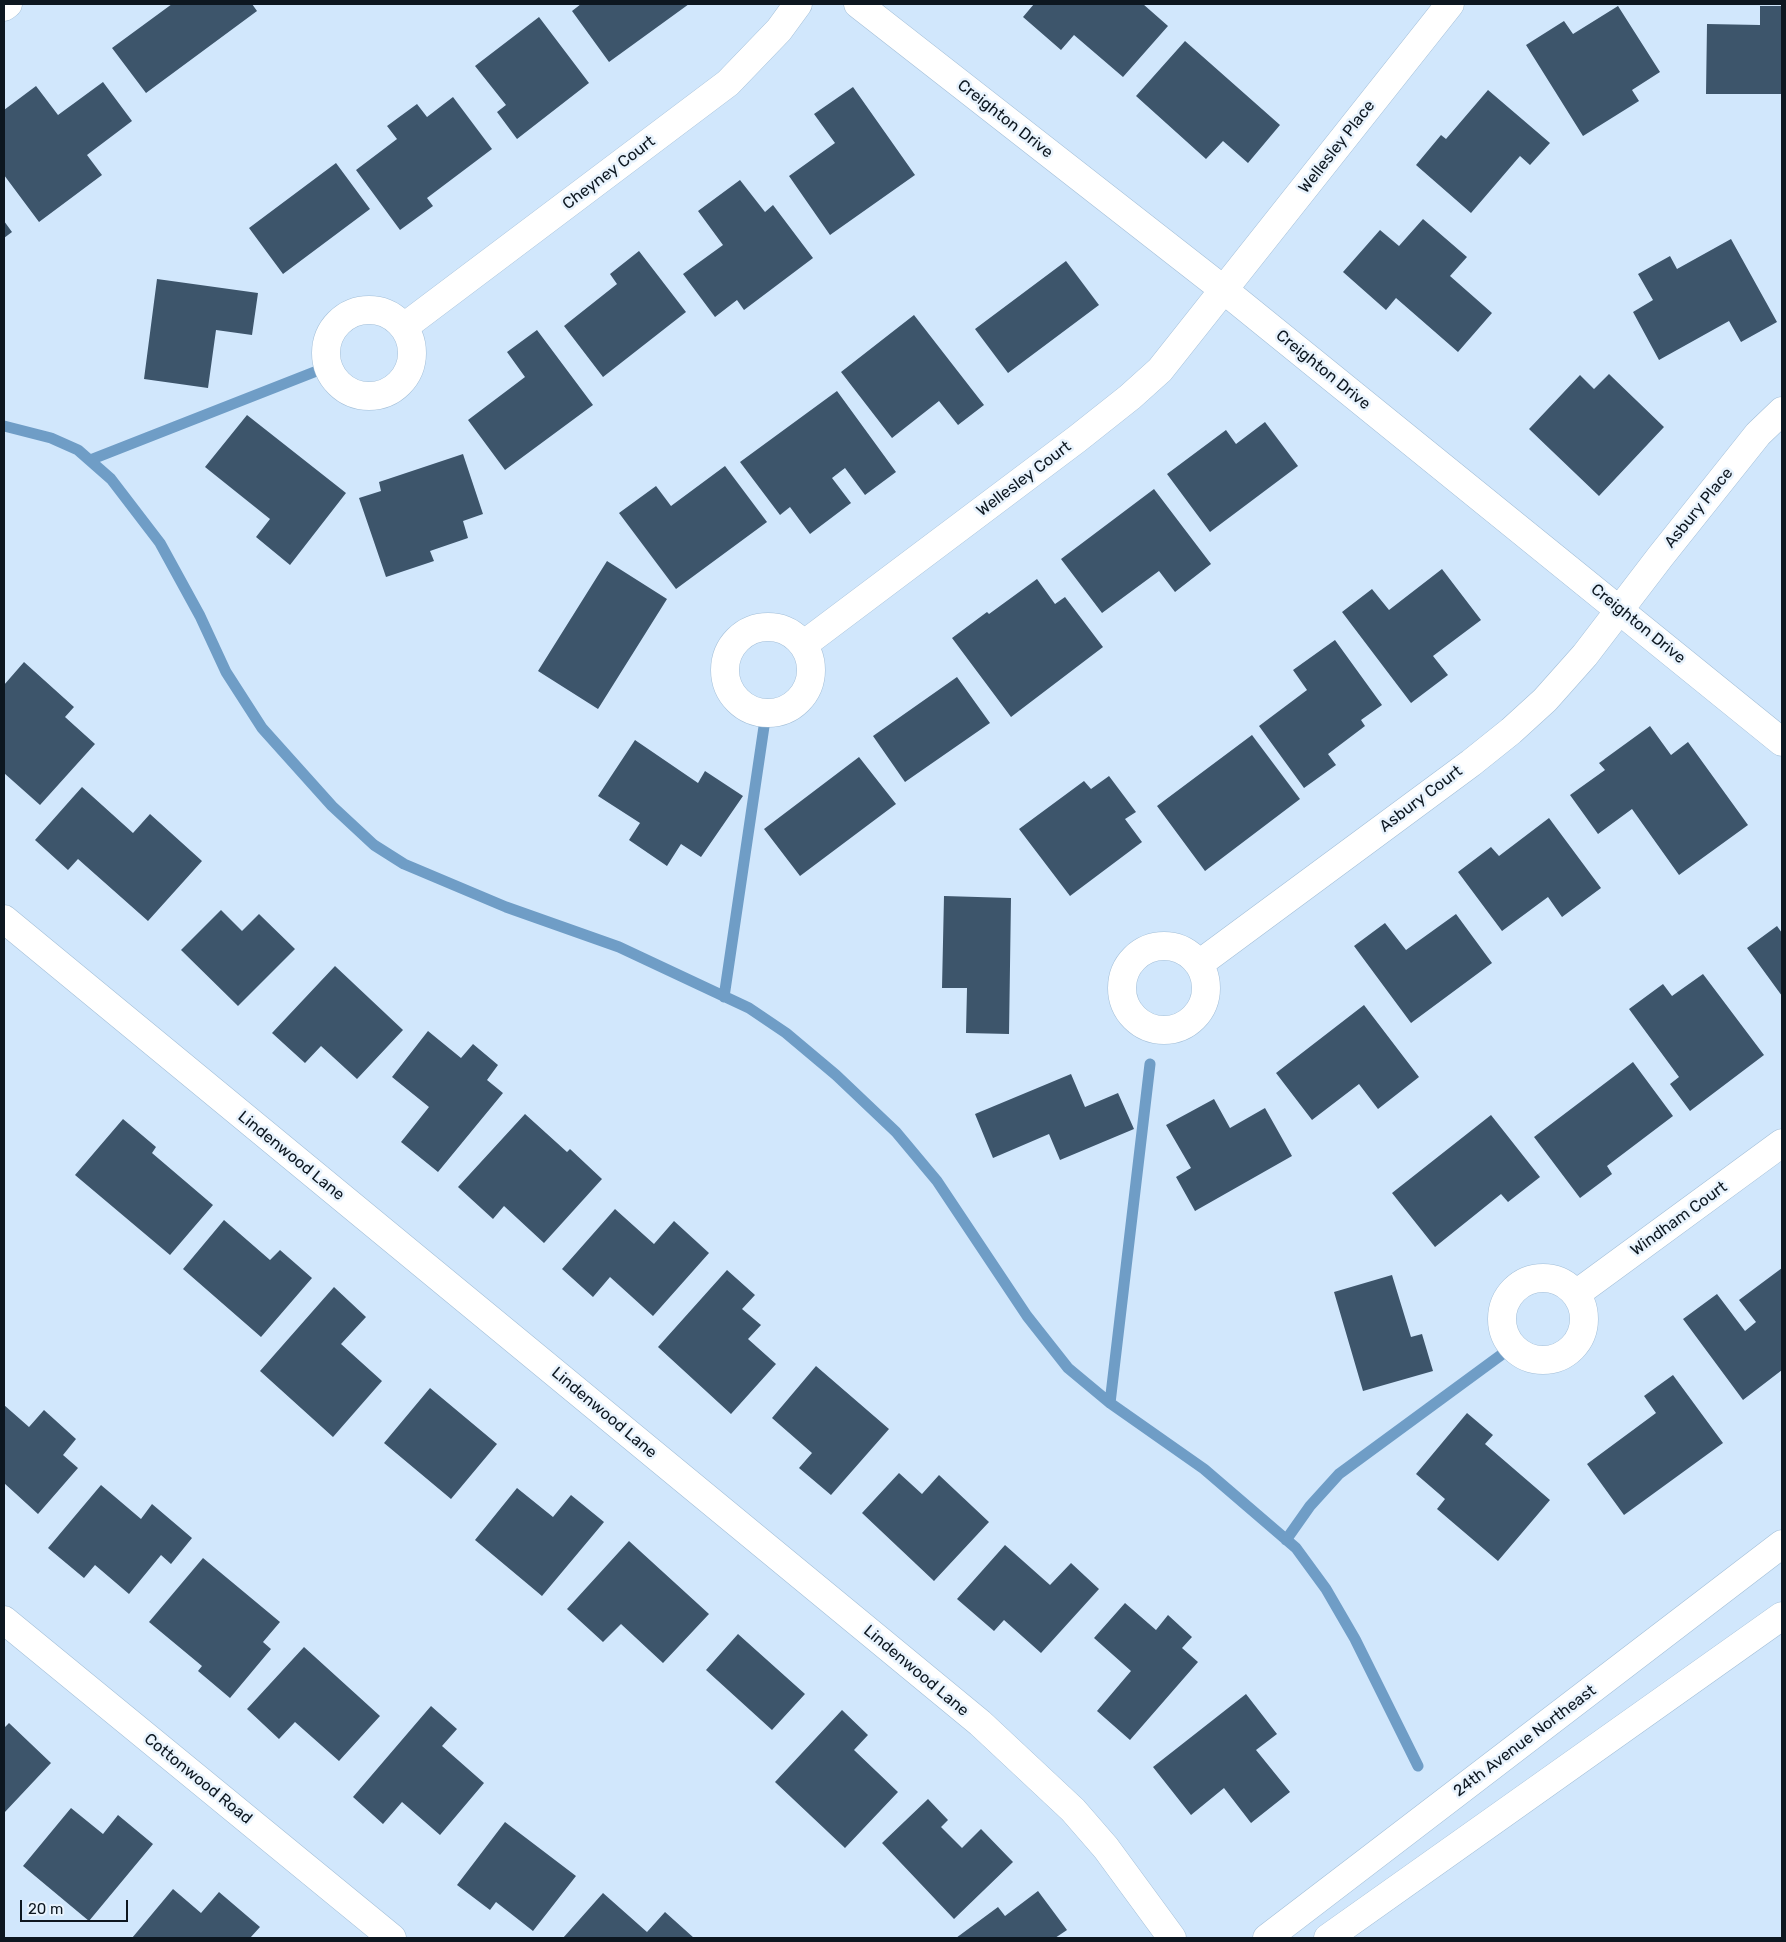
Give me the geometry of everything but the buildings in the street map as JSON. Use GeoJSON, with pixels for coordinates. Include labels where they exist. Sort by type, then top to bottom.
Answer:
{"type":"FeatureCollection","features":[{"type":"Feature","properties":{"kind":"street"},"geometry":{"type":"LineString","coordinates":[[4,7],[8,4]]}},
{"type":"Feature","properties":{"kind":"street","name":"Cheyney Court"},"geometry":{"type":"LineString","coordinates":[[404,327],[728,84],[779,30],[798,4]]}},
{"type":"Feature","properties":{"kind":"street","name":"Creighton Drive"},"geometry":{"type":"LineString","coordinates":[[858,4],[1224,290],[1782,742]]}},
{"type":"Feature","properties":{"kind":"street","name":"Wellesley Place"},"geometry":{"type":"LineString","coordinates":[[1224,290],[1450,4]]}},
{"type":"Feature","properties":{"kind":"street","name":"Wellesley Court"},"geometry":{"type":"LineString","coordinates":[[803,646],[1130,397],[1160,370],[1224,290]]}},
{"type":"Feature","properties":{"kind":"street","name":"Asbury Place"},"geometry":{"type":"LineString","coordinates":[[1620,610],[1758,434],[1782,411]]}},
{"type":"Feature","properties":{"kind":"street","name":"Asbury Court"},"geometry":{"type":"LineString","coordinates":[[1199,964],[1511,731],[1585,655],[1620,610]]}},
{"type":"Feature","properties":{"kind":"street","name":"Lindenwood Lane"},"geometry":{"type":"LineString","coordinates":[[4,919],[980,1723],[1072,1810],[1106,1848],[1172,1938]]}},
{"type":"Feature","properties":{"kind":"street","name":"Windham Court"},"geometry":{"type":"LineString","coordinates":[[1576,1294],[1782,1143]]}},
{"type":"Feature","properties":{"kind":"street","name":"24th Avenue Northeast"},"geometry":{"type":"LineString","coordinates":[[1268,1938],[1782,1544]]}},
{"type":"Feature","properties":{"kind":"street"},"geometry":{"type":"LineString","coordinates":[[1328,1938],[1782,1616]]}},
{"type":"Feature","properties":{"kind":"street","name":"Cottonwood Road"},"geometry":{"type":"LineString","coordinates":[[4,1620],[392,1938]]}},
{"type":"Feature","properties":{"kind":"waterway"},"geometry":{"type":"LineString","coordinates":[[90,460],[327,367]]}},
{"type":"Feature","properties":{"kind":"waterway"},"geometry":{"type":"LineString","coordinates":[[4,426],[51,438],[78,450],[111,479],[160,543],[200,616],[226,672],[262,728],[332,806],[374,845],[404,864],[506,907],[619,947],[749,1008],[786,1033],[836,1075],[896,1132],[937,1181],[1027,1316],[1068,1368],[1110,1403],[1204,1469],[1296,1548],[1326,1589],[1355,1639],[1418,1766]]}},
{"type":"Feature","properties":{"kind":"waterway"},"geometry":{"type":"LineString","coordinates":[[724,997],[766,713]]}},
{"type":"Feature","properties":{"kind":"waterway"},"geometry":{"type":"LineString","coordinates":[[1110,1403],[1150,1064]]}},
{"type":"Feature","properties":{"kind":"waterway"},"geometry":{"type":"LineString","coordinates":[[1286,1540],[1310,1506],[1339,1474],[1512,1347]]}}]}
